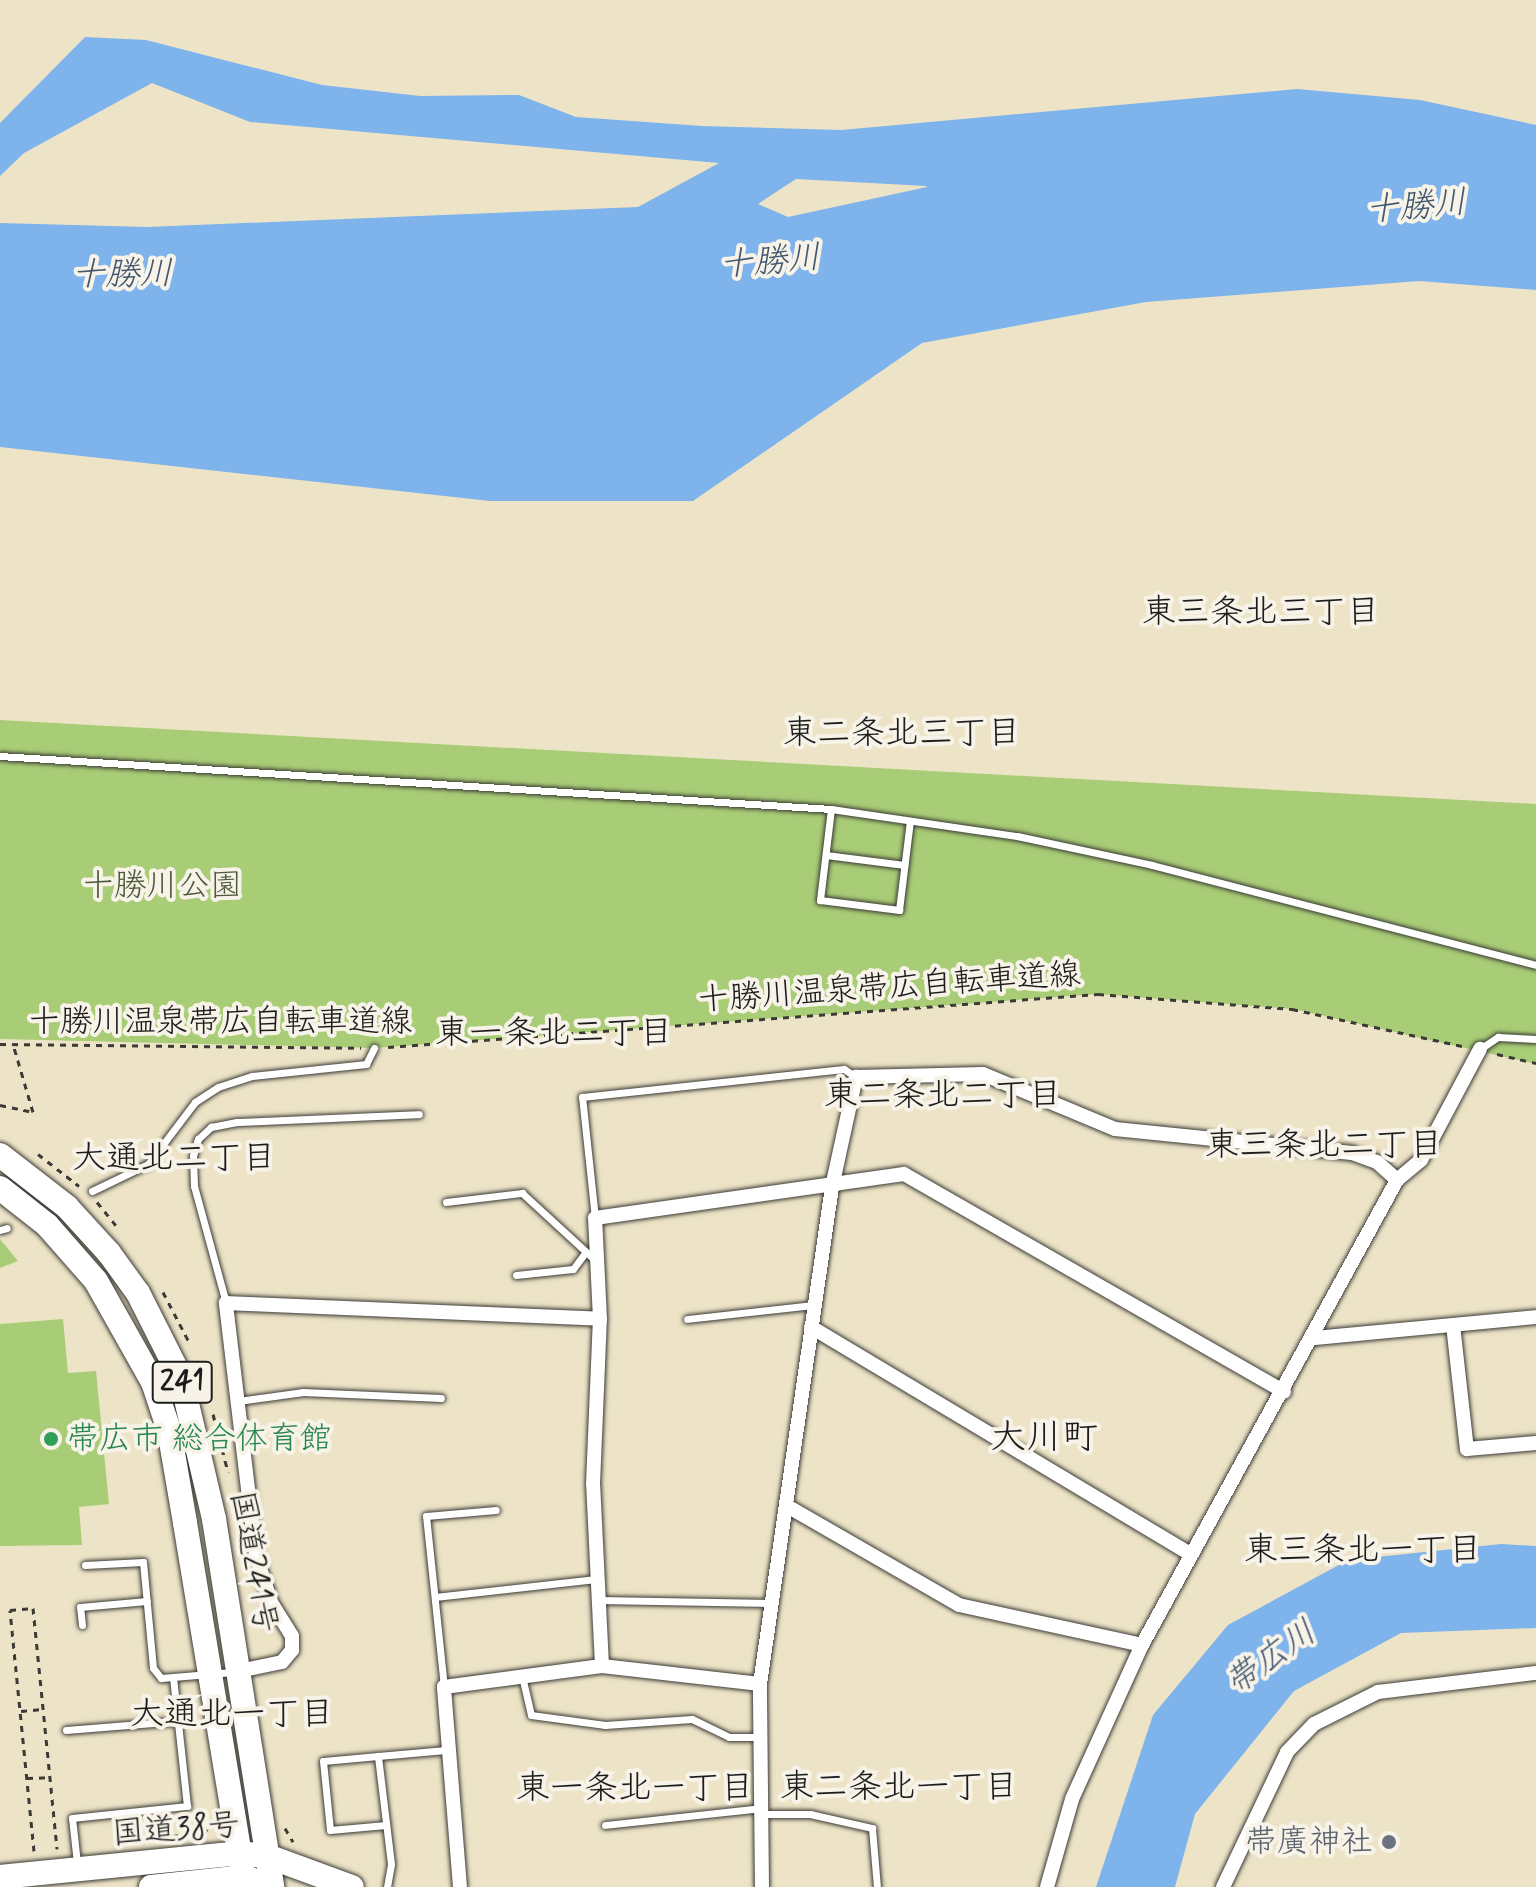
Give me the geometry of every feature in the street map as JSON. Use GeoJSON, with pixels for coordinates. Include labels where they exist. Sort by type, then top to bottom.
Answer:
{"type":"FeatureCollection","features":[{"type":"Feature","properties":{"kind":"highway","name":"国道241号"},"geometry":{"type":"LineString","coordinates":[[0,1155],[67,1207],[109,1253],[138,1293],[168,1351],[192,1416],[239,1671],[274,1886]]}},
{"type":"Feature","properties":{"kind":"highway","name":"国道241号"},"geometry":{"type":"LineString","coordinates":[[0,1188],[47,1225],[96,1281],[153,1382],[169,1430],[243,1873]]}},
{"type":"Feature","properties":{"kind":"highway","name":"国道38号"},"geometry":{"type":"LineString","coordinates":[[151,1887],[243,1873],[270,1857],[352,1887]]}},
{"type":"Feature","properties":{"kind":"highway","name":"国道38号"},"geometry":{"type":"LineString","coordinates":[[0,1877],[78,1869],[243,1873],[274,1886]]}},
{"type":"Feature","properties":{"kind":"street"},"geometry":{"type":"LineString","coordinates":[[1047,1887],[1072,1799],[1142,1645],[1190,1554],[1314,1338],[1397,1180],[1421,1160],[1480,1049]]}},
{"type":"Feature","properties":{"kind":"street"},"geometry":{"type":"LineString","coordinates":[[762,1887],[760,1684],[832,1187],[856,1077],[983,1074],[1115,1129],[1352,1153],[1377,1162],[1397,1180]]}},
{"type":"Feature","properties":{"kind":"street"},"geometry":{"type":"LineString","coordinates":[[602,1666],[593,1484],[600,1319],[595,1218],[832,1187],[904,1174],[917,1177],[1284,1392]]}},
{"type":"Feature","properties":{"kind":"street"},"geometry":{"type":"LineString","coordinates":[[239,1671],[282,1662],[292,1650],[292,1636],[271,1602],[256,1556],[226,1303],[600,1319]]}},
{"type":"Feature","properties":{"kind":"street"},"geometry":{"type":"LineString","coordinates":[[1314,1338],[1536,1317]]}},
{"type":"Feature","properties":{"kind":"street"},"geometry":{"type":"LineString","coordinates":[[1453,1325],[1467,1449],[1536,1443]]}},
{"type":"Feature","properties":{"kind":"street"},"geometry":{"type":"LineString","coordinates":[[811,1327],[1190,1554]]}},
{"type":"Feature","properties":{"kind":"street"},"geometry":{"type":"LineString","coordinates":[[787,1506],[959,1605],[1142,1645]]}},
{"type":"Feature","properties":{"kind":"street"},"geometry":{"type":"LineString","coordinates":[[460,1887],[446,1750],[444,1687],[602,1666],[760,1684]]}},
{"type":"Feature","properties":{"kind":"street"},"geometry":{"type":"LineString","coordinates":[[1223,1887],[1280,1764],[1314,1724],[1378,1692],[1536,1673]]}},
{"type":"Feature","properties":{"kind":"lane"},"geometry":{"type":"LineString","coordinates":[[0,756],[831,809],[1017,836],[1152,865],[1536,965]]}},
{"type":"Feature","properties":{"kind":"lane"},"geometry":{"type":"LineString","coordinates":[[831,809],[820,900],[899,910],[910,821]]}},
{"type":"Feature","properties":{"kind":"lane"},"geometry":{"type":"LineString","coordinates":[[826,855],[904,865]]}},
{"type":"Feature","properties":{"kind":"lane"},"geometry":{"type":"LineString","coordinates":[[1480,1049],[1498,1037],[1536,1039]]}},
{"type":"Feature","properties":{"kind":"lane"},"geometry":{"type":"LineString","coordinates":[[92,1191],[148,1164],[195,1102],[218,1087],[252,1076],[366,1064],[374,1048]]}},
{"type":"Feature","properties":{"kind":"lane"},"geometry":{"type":"LineString","coordinates":[[595,1218],[582,1097],[844,1069],[856,1077]]}},
{"type":"Feature","properties":{"kind":"lane"},"geometry":{"type":"LineString","coordinates":[[226,1303],[194,1186],[193,1156],[204,1133],[237,1122],[419,1114]]}},
{"type":"Feature","properties":{"kind":"lane"},"geometry":{"type":"LineString","coordinates":[[446,1202],[522,1193],[598,1264]]}},
{"type":"Feature","properties":{"kind":"lane"},"geometry":{"type":"LineString","coordinates":[[516,1275],[573,1269],[586,1252]]}},
{"type":"Feature","properties":{"kind":"lane"},"geometry":{"type":"LineString","coordinates":[[687,1319],[814,1305]]}},
{"type":"Feature","properties":{"kind":"lane"},"geometry":{"type":"LineString","coordinates":[[236,1401],[303,1392],[441,1398]]}},
{"type":"Feature","properties":{"kind":"lane"},"geometry":{"type":"LineString","coordinates":[[444,1687],[426,1516],[496,1510]]}},
{"type":"Feature","properties":{"kind":"lane"},"geometry":{"type":"LineString","coordinates":[[85,1565],[143,1562],[153,1668],[161,1678],[239,1671]]}},
{"type":"Feature","properties":{"kind":"lane"},"geometry":{"type":"LineString","coordinates":[[435,1597],[596,1579]]}},
{"type":"Feature","properties":{"kind":"lane"},"geometry":{"type":"LineString","coordinates":[[597,1600],[772,1603]]}},
{"type":"Feature","properties":{"kind":"lane"},"geometry":{"type":"LineString","coordinates":[[82,1625],[80,1607],[147,1601]]}},
{"type":"Feature","properties":{"kind":"lane"},"geometry":{"type":"LineString","coordinates":[[522,1676],[531,1715],[605,1725],[692,1719],[729,1737],[761,1737]]}},
{"type":"Feature","properties":{"kind":"lane"},"geometry":{"type":"LineString","coordinates":[[78,1869],[72,1818],[187,1806],[173,1678]]}},
{"type":"Feature","properties":{"kind":"lane"},"geometry":{"type":"LineString","coordinates":[[66,1730],[178,1721]]}},
{"type":"Feature","properties":{"kind":"lane"},"geometry":{"type":"LineString","coordinates":[[386,1825],[330,1830],[323,1761],[446,1750]]}},
{"type":"Feature","properties":{"kind":"lane"},"geometry":{"type":"LineString","coordinates":[[378,1756],[391,1864],[387,1887]]}},
{"type":"Feature","properties":{"kind":"lane"},"geometry":{"type":"LineString","coordinates":[[605,1825],[761,1811],[810,1814],[872,1828],[877,1887]]}},
{"type":"Feature","properties":{"kind":"path","name":"十勝川温泉帯広自転車道線"},"geometry":{"type":"LineString","coordinates":[[0,1044],[374,1048],[1098,994],[1292,1009],[1536,1063]]}},
{"type":"Feature","properties":{"kind":"path"},"geometry":{"type":"LineString","coordinates":[[0,1105],[33,1112],[13,1044]]}},
{"type":"Feature","properties":{"kind":"path"},"geometry":{"type":"LineString","coordinates":[[34,1851],[10,1610],[21,1609],[33,1608],[57,1849]]}},
{"type":"Feature","properties":{"kind":"path"},"geometry":{"type":"LineString","coordinates":[[21,1711],[43,1709]]}},
{"type":"Feature","properties":{"kind":"path"},"geometry":{"type":"LineString","coordinates":[[27,1778],[50,1777]]}},
{"type":"Feature","properties":{"kind":"green space","name":"十勝川公園"},"geometry":{"type":"Polygon","coordinates":[[[0,720],[1536,804],[1536,1064],[1293,1009],[1098,994],[374,1048],[0,1039],[0,720]]]}},
{"type":"Feature","properties":{"kind":"green space"},"geometry":{"type":"Polygon","coordinates":[[[0,1239],[18,1261],[0,1268],[0,1239]]]}},
{"type":"Feature","properties":{"kind":"green space","name":"帯広市 総合体育館"},"geometry":{"type":"Polygon","coordinates":[[[63,1319],[68,1373],[96,1371],[109,1504],[79,1507],[82,1545],[0,1546],[0,1324],[63,1319]]]}},
{"type":"Feature","properties":{"kind":"water","name":"十勝川"},"geometry":{"type":"Polygon","coordinates":[[[85,37],[146,40],[322,85],[420,96],[519,95],[576,117],[702,126],[841,130],[1297,89],[1420,100],[1536,125],[1536,290],[1419,281],[1146,302],[922,343],[693,501],[490,501],[0,447],[0,223],[147,227],[638,207],[719,163],[250,122],[152,83],[24,153],[0,176],[0,123],[85,37]],[[796,179],[758,204],[788,217],[926,186],[796,179]]]}},
{"type":"Feature","properties":{"kind":"water","name":"帯広川"},"geometry":{"type":"Polygon","coordinates":[[[1501,1544],[1536,1546],[1536,1628],[1401,1633],[1294,1691],[1195,1814],[1175,1887],[1096,1887],[1153,1715],[1228,1625],[1348,1560],[1501,1544]]]}},
{"type":"Feature","properties":{"kind":"place","name":"帯広市 総合体育館"},"geometry":{"type":"Point","coordinates":[51,1439]}},
{"type":"Feature","properties":{"kind":"place","name":"帯廣神社"},"geometry":{"type":"Point","coordinates":[1389,1842]}},
{"type":"Feature","properties":{"kind":"district","name":"東三条北三丁目"},"geometry":{"type":"Point","coordinates":[1261,613]}},
{"type":"Feature","properties":{"kind":"district","name":"東二条北三丁目"},"geometry":{"type":"Point","coordinates":[902,734]}},
{"type":"Feature","properties":{"kind":"district","name":"東一条北二丁目"},"geometry":{"type":"Point","coordinates":[554,1034]}},
{"type":"Feature","properties":{"kind":"district","name":"東二条北二丁目"},"geometry":{"type":"Point","coordinates":[943,1096]}},
{"type":"Feature","properties":{"kind":"district","name":"東三条北二丁目"},"geometry":{"type":"Point","coordinates":[1324,1146]}},
{"type":"Feature","properties":{"kind":"district","name":"大通北二丁目"},"geometry":{"type":"Point","coordinates":[174,1159]}},
{"type":"Feature","properties":{"kind":"district","name":"大川町"},"geometry":{"type":"Point","coordinates":[1044,1439]}},
{"type":"Feature","properties":{"kind":"district","name":"東三条北一丁目"},"geometry":{"type":"Point","coordinates":[1363,1551]}},
{"type":"Feature","properties":{"kind":"district","name":"大通北一丁目"},"geometry":{"type":"Point","coordinates":[232,1715]}},
{"type":"Feature","properties":{"kind":"district","name":"東二条北一丁目"},"geometry":{"type":"Point","coordinates":[899,1788]}},
{"type":"Feature","properties":{"kind":"district","name":"東一条北一丁目"},"geometry":{"type":"Point","coordinates":[635,1789]}}]}
